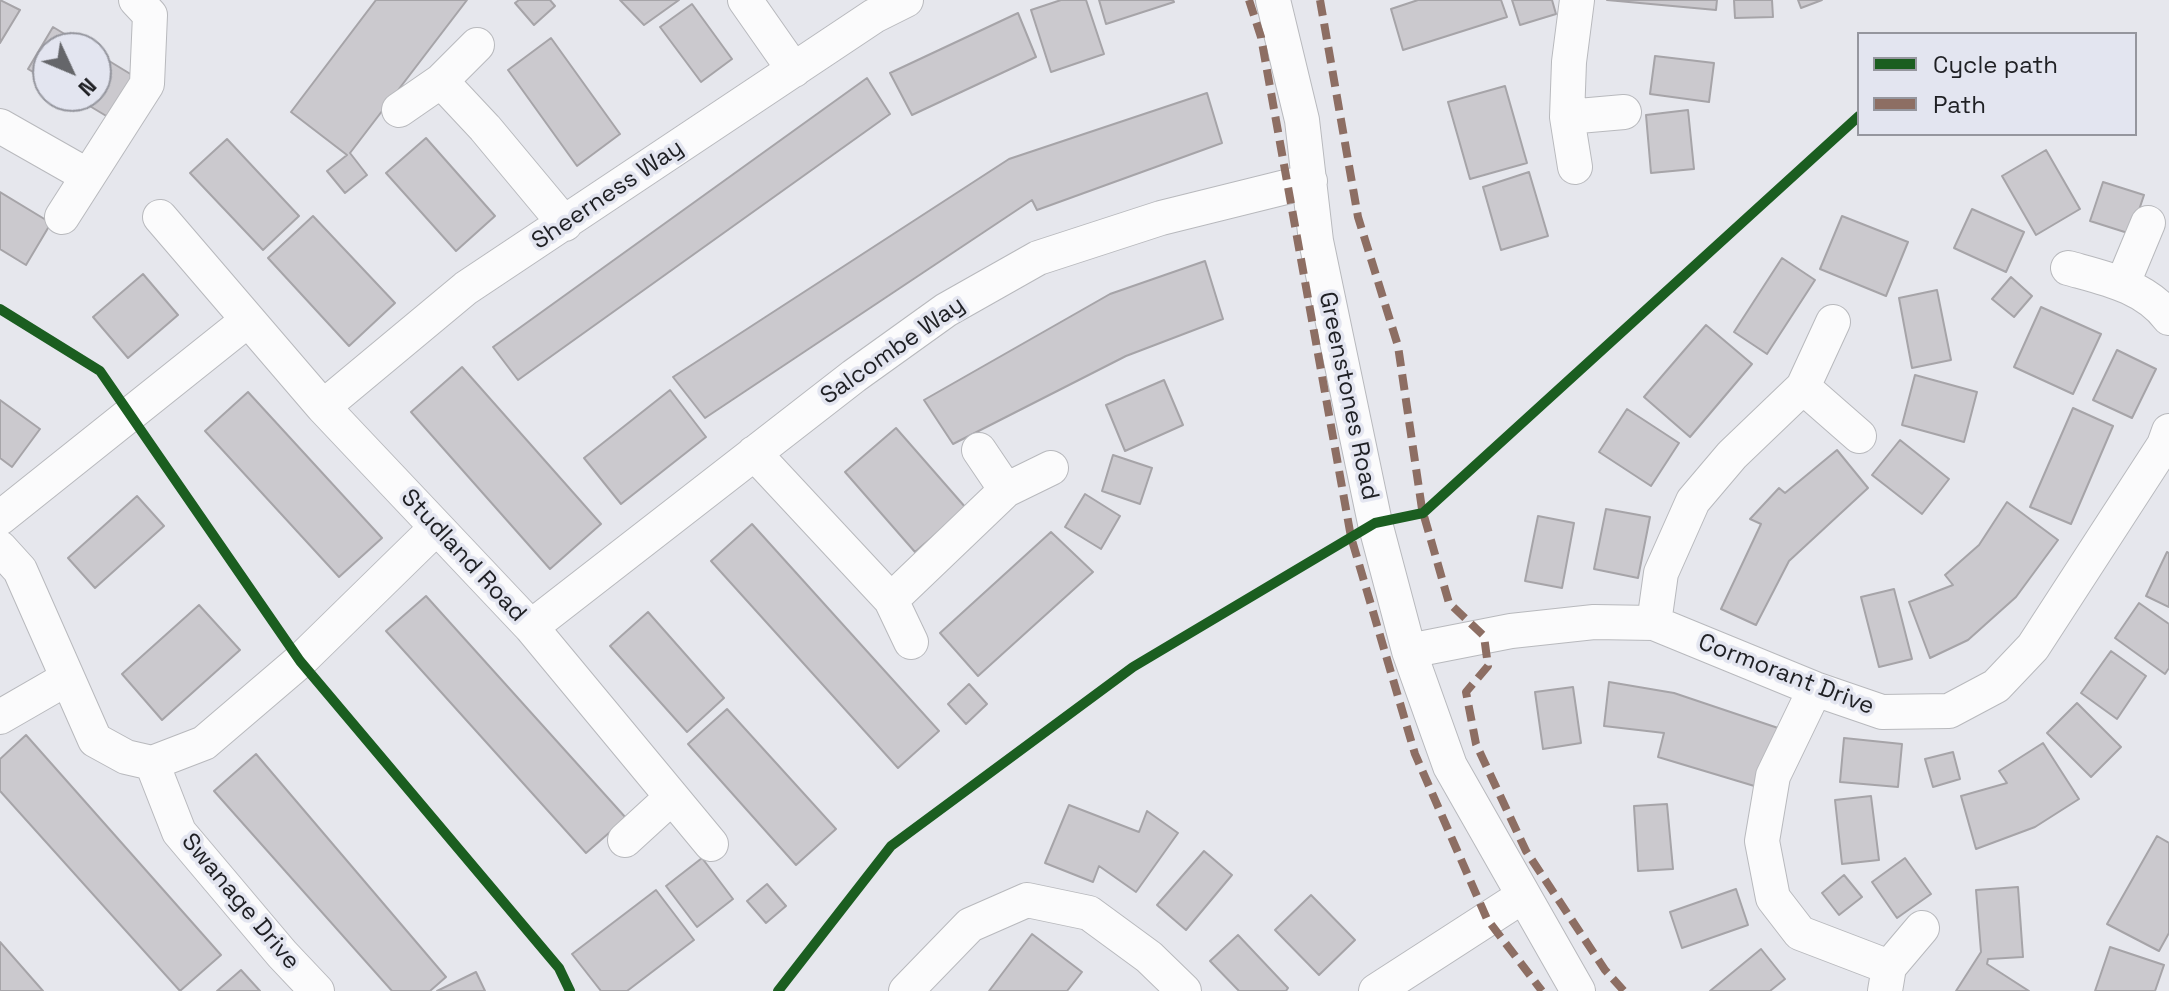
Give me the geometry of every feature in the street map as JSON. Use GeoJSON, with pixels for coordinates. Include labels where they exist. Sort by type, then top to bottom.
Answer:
{"type":"FeatureCollection","features":[{"type":"Feature","properties":{"kind":"street"},"geometry":{"type":"LineString","coordinates":[[62,217],[147,84],[150,15],[136,0]]}},
{"type":"Feature","properties":{"kind":"street"},"geometry":{"type":"LineString","coordinates":[[745,0],[794,70]]}},
{"type":"Feature","properties":{"kind":"street","name":"Sheerness Way"},"geometry":{"type":"LineString","coordinates":[[323,407],[466,288],[874,16],[906,0]]}},
{"type":"Feature","properties":{"kind":"street","name":"Greenstones Road"},"geometry":{"type":"LineString","coordinates":[[1273,0],[1302,120],[1316,241],[1375,523],[1409,651],[1450,766],[1578,991]]}},
{"type":"Feature","properties":{"kind":"street"},"geometry":{"type":"LineString","coordinates":[[1575,167],[1567,117],[1569,62],[1577,0]]}},
{"type":"Feature","properties":{"kind":"street"},"geometry":{"type":"LineString","coordinates":[[399,110],[441,81],[477,45]]}},
{"type":"Feature","properties":{"kind":"street"},"geometry":{"type":"LineString","coordinates":[[441,81],[485,128],[565,224]]}},
{"type":"Feature","properties":{"kind":"street"},"geometry":{"type":"LineString","coordinates":[[1567,117],[1624,112]]}},
{"type":"Feature","properties":{"kind":"street"},"geometry":{"type":"LineString","coordinates":[[0,126],[88,176]]}},
{"type":"Feature","properties":{"kind":"street","name":"Salcombe Way"},"geometry":{"type":"LineString","coordinates":[[531,627],[854,376],[946,310],[1038,258],[1161,218],[1310,181]]}},
{"type":"Feature","properties":{"kind":"street","name":"Studland Road"},"geometry":{"type":"LineString","coordinates":[[160,217],[323,407],[531,627],[711,844]]}},
{"type":"Feature","properties":{"kind":"street"},"geometry":{"type":"LineString","coordinates":[[2123,283],[2148,223]]}},
{"type":"Feature","properties":{"kind":"street"},"geometry":{"type":"LineString","coordinates":[[2068,268],[2123,283],[2159,304],[2169,318]]}},
{"type":"Feature","properties":{"kind":"street"},"geometry":{"type":"LineString","coordinates":[[0,518],[248,320]]}},
{"type":"Feature","properties":{"kind":"street"},"geometry":{"type":"LineString","coordinates":[[1654,623],[1661,573],[1693,501],[1732,455],[1803,387],[1833,322]]}},
{"type":"Feature","properties":{"kind":"street"},"geometry":{"type":"LineString","coordinates":[[1803,387],[1859,436]]}},
{"type":"Feature","properties":{"kind":"street","name":"Cormorant Drive"},"geometry":{"type":"LineString","coordinates":[[1409,651],[1511,631],[1594,622],[1654,623],[1815,689],[1882,712],[1949,711],[1996,686],[2033,647],[2164,445],[2169,431]]}},
{"type":"Feature","properties":{"kind":"street"},"geometry":{"type":"LineString","coordinates":[[979,450],[1006,490]]}},
{"type":"Feature","properties":{"kind":"street"},"geometry":{"type":"LineString","coordinates":[[754,453],[891,600],[911,642]]}},
{"type":"Feature","properties":{"kind":"street"},"geometry":{"type":"LineString","coordinates":[[891,600],[1006,490],[1051,468]]}},
{"type":"Feature","properties":{"kind":"street"},"geometry":{"type":"LineString","coordinates":[[0,548],[20,570],[95,740],[126,757],[152,763],[204,743],[300,661],[436,528]]}},
{"type":"Feature","properties":{"kind":"street"},"geometry":{"type":"LineString","coordinates":[[0,717],[66,679]]}},
{"type":"Feature","properties":{"kind":"street"},"geometry":{"type":"LineString","coordinates":[[1815,689],[1773,776],[1762,841],[1773,898],[1800,933],[1887,979],[1922,928]]}},
{"type":"Feature","properties":{"kind":"street","name":"Swanage Drive"},"geometry":{"type":"LineString","coordinates":[[152,763],[179,832],[317,991]]}},
{"type":"Feature","properties":{"kind":"street"},"geometry":{"type":"LineString","coordinates":[[625,840],[672,797]]}},
{"type":"Feature","properties":{"kind":"street"},"geometry":{"type":"LineString","coordinates":[[1376,991],[1523,896]]}},
{"type":"Feature","properties":{"kind":"street"},"geometry":{"type":"LineString","coordinates":[[906,991],[970,925],[1027,900],[1089,913],[1149,957],[1184,991]]}},
{"type":"Feature","properties":{"kind":"building"},"geometry":{"type":"Polygon","coordinates":[[[0,0],[20,10],[0,43],[0,0]]]}},
{"type":"Feature","properties":{"kind":"building"},"geometry":{"type":"Polygon","coordinates":[[[376,0],[467,0],[350,153],[367,175],[345,193],[327,171],[347,155],[291,112],[376,0]]]}},
{"type":"Feature","properties":{"kind":"building"},"geometry":{"type":"Polygon","coordinates":[[[519,0],[550,0],[555,6],[534,25],[515,3],[519,0]]]}},
{"type":"Feature","properties":{"kind":"building"},"geometry":{"type":"Polygon","coordinates":[[[620,0],[679,0],[644,25],[620,0]]]}},
{"type":"Feature","properties":{"kind":"building"},"geometry":{"type":"Polygon","coordinates":[[[1061,0],[1086,0],[1104,54],[1051,72],[1031,10],[1061,0]]]}},
{"type":"Feature","properties":{"kind":"building"},"geometry":{"type":"Polygon","coordinates":[[[1099,0],[1173,0],[1174,2],[1106,24],[1099,0]]]}},
{"type":"Feature","properties":{"kind":"building"},"geometry":{"type":"Polygon","coordinates":[[[1418,0],[1501,0],[1507,17],[1403,50],[1391,9],[1418,0]]]}},
{"type":"Feature","properties":{"kind":"building"},"geometry":{"type":"Polygon","coordinates":[[[1512,0],[1552,0],[1556,14],[1520,25],[1512,0]]]}},
{"type":"Feature","properties":{"kind":"building"},"geometry":{"type":"Polygon","coordinates":[[[1607,0],[1717,0],[1716,10],[1607,0]]]}},
{"type":"Feature","properties":{"kind":"building"},"geometry":{"type":"Polygon","coordinates":[[[1734,0],[1772,0],[1773,17],[1735,18],[1734,0]]]}},
{"type":"Feature","properties":{"kind":"building"},"geometry":{"type":"Polygon","coordinates":[[[1798,0],[1822,0],[1801,8],[1798,0]]]}},
{"type":"Feature","properties":{"kind":"building"},"geometry":{"type":"Polygon","coordinates":[[[692,4],[732,59],[701,82],[660,27],[692,4]]]}},
{"type":"Feature","properties":{"kind":"building"},"geometry":{"type":"Polygon","coordinates":[[[1018,13],[1036,57],[912,115],[890,73],[1018,13]]]}},
{"type":"Feature","properties":{"kind":"building"},"geometry":{"type":"Polygon","coordinates":[[[551,38],[620,134],[577,166],[508,70],[551,38]]]}},
{"type":"Feature","properties":{"kind":"building"},"geometry":{"type":"Polygon","coordinates":[[[1655,56],[1714,63],[1709,102],[1650,94],[1655,56]]]}},
{"type":"Feature","properties":{"kind":"building"},"geometry":{"type":"Polygon","coordinates":[[[112,63],[137,78],[113,120],[100,112],[112,112],[112,63]]]}},
{"type":"Feature","properties":{"kind":"building"},"geometry":{"type":"Polygon","coordinates":[[[867,78],[890,114],[518,380],[493,347],[867,78]]]}},
{"type":"Feature","properties":{"kind":"building"},"geometry":{"type":"Polygon","coordinates":[[[1505,86],[1527,163],[1470,179],[1448,102],[1505,86]]]}},
{"type":"Feature","properties":{"kind":"building"},"geometry":{"type":"Polygon","coordinates":[[[1207,93],[1222,143],[1037,210],[1032,200],[705,418],[673,377],[1009,159],[1207,93]]]}},
{"type":"Feature","properties":{"kind":"building"},"geometry":{"type":"Polygon","coordinates":[[[1688,110],[1694,169],[1651,173],[1646,115],[1688,110]]]}},
{"type":"Feature","properties":{"kind":"building"},"geometry":{"type":"Polygon","coordinates":[[[426,138],[495,216],[456,251],[386,173],[426,138]]]}},
{"type":"Feature","properties":{"kind":"building"},"geometry":{"type":"Polygon","coordinates":[[[227,139],[299,216],[263,250],[190,173],[227,139]]]}},
{"type":"Feature","properties":{"kind":"building"},"geometry":{"type":"Polygon","coordinates":[[[2046,150],[2080,209],[2036,235],[2002,176],[2046,150]]]}},
{"type":"Feature","properties":{"kind":"building"},"geometry":{"type":"Polygon","coordinates":[[[1529,172],[1548,236],[1501,250],[1483,187],[1529,172]]]}},
{"type":"Feature","properties":{"kind":"building"},"geometry":{"type":"Polygon","coordinates":[[[2103,182],[2144,195],[2131,234],[2090,221],[2103,182]]]}},
{"type":"Feature","properties":{"kind":"building"},"geometry":{"type":"Polygon","coordinates":[[[0,192],[51,223],[26,265],[0,249],[0,192]]]}},
{"type":"Feature","properties":{"kind":"building"},"geometry":{"type":"Polygon","coordinates":[[[1972,209],[2024,232],[2006,272],[1954,248],[1972,209]]]}},
{"type":"Feature","properties":{"kind":"building"},"geometry":{"type":"Polygon","coordinates":[[[313,216],[395,303],[349,346],[268,258],[313,216]]]}},
{"type":"Feature","properties":{"kind":"building"},"geometry":{"type":"Polygon","coordinates":[[[1842,216],[1908,242],[1886,296],[1820,269],[1842,216]]]}},
{"type":"Feature","properties":{"kind":"building"},"geometry":{"type":"Polygon","coordinates":[[[1782,258],[1815,280],[1767,354],[1734,332],[1782,258]]]}},
{"type":"Feature","properties":{"kind":"building"},"geometry":{"type":"Polygon","coordinates":[[[1205,261],[1223,319],[1126,356],[953,444],[924,400],[1110,294],[1205,261]]]}},
{"type":"Feature","properties":{"kind":"building"},"geometry":{"type":"Polygon","coordinates":[[[143,274],[178,315],[128,358],[93,317],[143,274]]]}},
{"type":"Feature","properties":{"kind":"building"},"geometry":{"type":"Polygon","coordinates":[[[2011,277],[2032,296],[2014,317],[1992,299],[2011,277]]]}},
{"type":"Feature","properties":{"kind":"building"},"geometry":{"type":"Polygon","coordinates":[[[1937,290],[1951,360],[1912,368],[1899,298],[1937,290]]]}},
{"type":"Feature","properties":{"kind":"building"},"geometry":{"type":"Polygon","coordinates":[[[2041,307],[2101,334],[2073,394],[2014,367],[2041,307]]]}},
{"type":"Feature","properties":{"kind":"building"},"geometry":{"type":"Polygon","coordinates":[[[1706,325],[1752,364],[1690,437],[1644,397],[1706,325]]]}},
{"type":"Feature","properties":{"kind":"building"},"geometry":{"type":"Polygon","coordinates":[[[2117,350],[2156,369],[2132,418],[2093,400],[2117,350]]]}},
{"type":"Feature","properties":{"kind":"building"},"geometry":{"type":"Polygon","coordinates":[[[462,367],[601,524],[550,569],[411,412],[462,367]]]}},
{"type":"Feature","properties":{"kind":"building"},"geometry":{"type":"Polygon","coordinates":[[[1915,375],[1977,392],[1964,442],[1902,425],[1915,375]]]}},
{"type":"Feature","properties":{"kind":"building"},"geometry":{"type":"Polygon","coordinates":[[[1164,380],[1183,425],[1125,451],[1106,405],[1164,380]]]}},
{"type":"Feature","properties":{"kind":"building"},"geometry":{"type":"Polygon","coordinates":[[[670,390],[706,437],[621,504],[584,458],[670,390]]]}},
{"type":"Feature","properties":{"kind":"building"},"geometry":{"type":"Polygon","coordinates":[[[248,392],[382,538],[339,577],[205,431],[248,392]]]}},
{"type":"Feature","properties":{"kind":"building"},"geometry":{"type":"Polygon","coordinates":[[[0,400],[40,429],[12,467],[0,458],[0,400]]]}},
{"type":"Feature","properties":{"kind":"building"},"geometry":{"type":"Polygon","coordinates":[[[2073,408],[2113,426],[2071,524],[2030,507],[2073,408]]]}},
{"type":"Feature","properties":{"kind":"building"},"geometry":{"type":"Polygon","coordinates":[[[1627,409],[1679,443],[1651,486],[1599,452],[1627,409]]]}},
{"type":"Feature","properties":{"kind":"building"},"geometry":{"type":"Polygon","coordinates":[[[896,428],[966,508],[915,552],[845,472],[896,428]]]}},
{"type":"Feature","properties":{"kind":"building"},"geometry":{"type":"Polygon","coordinates":[[[1900,440],[1949,479],[1922,514],[1872,475],[1900,440]]]}},
{"type":"Feature","properties":{"kind":"building"},"geometry":{"type":"Polygon","coordinates":[[[1837,450],[1868,488],[1789,561],[1756,625],[1721,609],[1761,524],[1750,519],[1779,488],[1785,493],[1837,450]]]}},
{"type":"Feature","properties":{"kind":"building"},"geometry":{"type":"Polygon","coordinates":[[[1113,455],[1152,468],[1140,504],[1102,491],[1113,455]]]}},
{"type":"Feature","properties":{"kind":"building"},"geometry":{"type":"Polygon","coordinates":[[[1085,494],[1120,516],[1101,549],[1065,527],[1085,494]]]}},
{"type":"Feature","properties":{"kind":"building"},"geometry":{"type":"Polygon","coordinates":[[[137,496],[164,526],[95,588],[68,558],[137,496]]]}},
{"type":"Feature","properties":{"kind":"building"},"geometry":{"type":"Polygon","coordinates":[[[2007,502],[2058,540],[2016,597],[1968,640],[1930,658],[1909,602],[1953,585],[1945,575],[1979,545],[2007,502]]]}},
{"type":"Feature","properties":{"kind":"building"},"geometry":{"type":"Polygon","coordinates":[[[1606,509],[1650,517],[1638,578],[1594,569],[1606,509]]]}},
{"type":"Feature","properties":{"kind":"building"},"geometry":{"type":"Polygon","coordinates":[[[1538,516],[1574,523],[1562,588],[1525,581],[1538,516]]]}},
{"type":"Feature","properties":{"kind":"building"},"geometry":{"type":"Polygon","coordinates":[[[752,524],[939,731],[898,768],[711,561],[752,524]]]}},
{"type":"Feature","properties":{"kind":"building"},"geometry":{"type":"Polygon","coordinates":[[[1051,532],[1093,572],[978,676],[940,633],[1051,532]]]}},
{"type":"Feature","properties":{"kind":"building"},"geometry":{"type":"Polygon","coordinates":[[[2169,553],[2169,607],[2146,596],[2169,553]]]}},
{"type":"Feature","properties":{"kind":"building"},"geometry":{"type":"Polygon","coordinates":[[[1894,589],[1912,659],[1879,667],[1861,597],[1894,589]]]}},
{"type":"Feature","properties":{"kind":"building"},"geometry":{"type":"Polygon","coordinates":[[[426,596],[626,818],[586,853],[386,631],[426,596]]]}},
{"type":"Feature","properties":{"kind":"building"},"geometry":{"type":"Polygon","coordinates":[[[2139,603],[2169,624],[2169,668],[2165,674],[2115,638],[2139,603]]]}},
{"type":"Feature","properties":{"kind":"building"},"geometry":{"type":"Polygon","coordinates":[[[199,605],[240,650],[162,720],[122,674],[199,605]]]}},
{"type":"Feature","properties":{"kind":"building"},"geometry":{"type":"Polygon","coordinates":[[[648,612],[724,698],[687,732],[610,646],[648,612]]]}},
{"type":"Feature","properties":{"kind":"building"},"geometry":{"type":"Polygon","coordinates":[[[2111,651],[2146,676],[2117,719],[2081,693],[2111,651]]]}},
{"type":"Feature","properties":{"kind":"building"},"geometry":{"type":"Polygon","coordinates":[[[1609,682],[1674,693],[1781,729],[1761,788],[1658,757],[1664,733],[1604,726],[1609,682]]]}},
{"type":"Feature","properties":{"kind":"building"},"geometry":{"type":"Polygon","coordinates":[[[969,684],[987,704],[966,724],[948,704],[969,684]]]}},
{"type":"Feature","properties":{"kind":"building"},"geometry":{"type":"Polygon","coordinates":[[[1573,687],[1581,743],[1543,749],[1535,692],[1573,687]]]}},
{"type":"Feature","properties":{"kind":"building"},"geometry":{"type":"Polygon","coordinates":[[[2077,703],[2121,747],[2091,777],[2047,733],[2077,703]]]}},
{"type":"Feature","properties":{"kind":"building"},"geometry":{"type":"Polygon","coordinates":[[[727,709],[836,829],[796,865],[688,744],[727,709]]]}},
{"type":"Feature","properties":{"kind":"building"},"geometry":{"type":"Polygon","coordinates":[[[26,735],[221,955],[180,991],[0,791],[0,759],[26,735]]]}},
{"type":"Feature","properties":{"kind":"building"},"geometry":{"type":"Polygon","coordinates":[[[1844,738],[1902,744],[1898,787],[1840,782],[1844,738]]]}},
{"type":"Feature","properties":{"kind":"building"},"geometry":{"type":"Polygon","coordinates":[[[2043,743],[2079,799],[2035,827],[1976,849],[1961,796],[2007,783],[1999,771],[2043,743]]]}},
{"type":"Feature","properties":{"kind":"building"},"geometry":{"type":"Polygon","coordinates":[[[1953,752],[1960,779],[1933,787],[1925,759],[1953,752]]]}},
{"type":"Feature","properties":{"kind":"building"},"geometry":{"type":"Polygon","coordinates":[[[256,754],[446,977],[430,991],[392,991],[214,791],[256,754]]]}},
{"type":"Feature","properties":{"kind":"building"},"geometry":{"type":"Polygon","coordinates":[[[1871,796],[1879,860],[1842,864],[1835,800],[1871,796]]]}},
{"type":"Feature","properties":{"kind":"building"},"geometry":{"type":"Polygon","coordinates":[[[1667,804],[1673,869],[1638,871],[1634,806],[1667,804]]]}},
{"type":"Feature","properties":{"kind":"building"},"geometry":{"type":"Polygon","coordinates":[[[1069,805],[1139,832],[1147,811],[1178,833],[1136,892],[1099,866],[1093,882],[1045,863],[1069,805]]]}},
{"type":"Feature","properties":{"kind":"building"},"geometry":{"type":"Polygon","coordinates":[[[2157,836],[2169,843],[2169,933],[2159,951],[2107,924],[2157,836]]]}},
{"type":"Feature","properties":{"kind":"building"},"geometry":{"type":"Polygon","coordinates":[[[1204,851],[1232,875],[1186,930],[1157,905],[1204,851]]]}},
{"type":"Feature","properties":{"kind":"building"},"geometry":{"type":"Polygon","coordinates":[[[702,858],[733,899],[697,927],[666,886],[702,858]]]}},
{"type":"Feature","properties":{"kind":"building"},"geometry":{"type":"Polygon","coordinates":[[[1905,858],[1931,894],[1897,918],[1872,882],[1905,858]]]}},
{"type":"Feature","properties":{"kind":"building"},"geometry":{"type":"Polygon","coordinates":[[[1844,875],[1862,897],[1839,915],[1822,893],[1844,875]]]}},
{"type":"Feature","properties":{"kind":"building"},"geometry":{"type":"Polygon","coordinates":[[[767,884],[786,906],[766,923],[747,901],[767,884]]]}},
{"type":"Feature","properties":{"kind":"building"},"geometry":{"type":"Polygon","coordinates":[[[2018,887],[2023,957],[1988,959],[1987,964],[2029,991],[1956,991],[1981,952],[1976,890],[2018,887]]]}},
{"type":"Feature","properties":{"kind":"building"},"geometry":{"type":"Polygon","coordinates":[[[1736,889],[1748,925],[1682,948],[1670,912],[1736,889]]]}},
{"type":"Feature","properties":{"kind":"building"},"geometry":{"type":"Polygon","coordinates":[[[656,890],[694,940],[627,991],[601,991],[572,954],[656,890]]]}},
{"type":"Feature","properties":{"kind":"building"},"geometry":{"type":"Polygon","coordinates":[[[1311,895],[1355,940],[1319,975],[1275,930],[1311,895]]]}},
{"type":"Feature","properties":{"kind":"building"},"geometry":{"type":"Polygon","coordinates":[[[1032,934],[1082,972],[1067,991],[989,991],[1032,934]]]}},
{"type":"Feature","properties":{"kind":"building"},"geometry":{"type":"Polygon","coordinates":[[[1238,935],[1288,988],[1286,991],[1239,991],[1210,961],[1238,935]]]}},
{"type":"Feature","properties":{"kind":"building"},"geometry":{"type":"Polygon","coordinates":[[[0,942],[43,991],[0,991],[0,942]]]}},
{"type":"Feature","properties":{"kind":"building"},"geometry":{"type":"Polygon","coordinates":[[[2110,947],[2164,965],[2155,991],[2095,991],[2110,947]]]}},
{"type":"Feature","properties":{"kind":"building"},"geometry":{"type":"Polygon","coordinates":[[[1761,949],[1785,979],[1770,991],[1710,991],[1761,949]]]}},
{"type":"Feature","properties":{"kind":"building"},"geometry":{"type":"Polygon","coordinates":[[[241,970],[260,991],[217,991],[241,970]]]}},
{"type":"Feature","properties":{"kind":"building"},"geometry":{"type":"Polygon","coordinates":[[[476,972],[485,991],[437,991],[476,972]]]}},
{"type":"Feature","properties":{"kind":"marked path"},"geometry":{"type":"LineString","coordinates":[[1249,0],[1261,37],[1351,537],[1415,754],[1487,919],[1542,991]]}},
{"type":"Feature","properties":{"kind":"marked path"},"geometry":{"type":"LineString","coordinates":[[1320,0],[1358,217],[1398,346],[1422,509],[1449,603],[1484,636],[1488,666],[1466,692],[1476,744],[1526,851],[1605,970],[1624,991]]}},
{"type":"Feature","properties":{"kind":"cycle path"},"geometry":{"type":"LineString","coordinates":[[778,991],[891,846],[1133,667],[1375,523],[1423,513],[1857,118]]}},
{"type":"Feature","properties":{"kind":"cycle path"},"geometry":{"type":"LineString","coordinates":[[0,309],[100,371],[300,661],[559,968],[570,991]]}}]}
